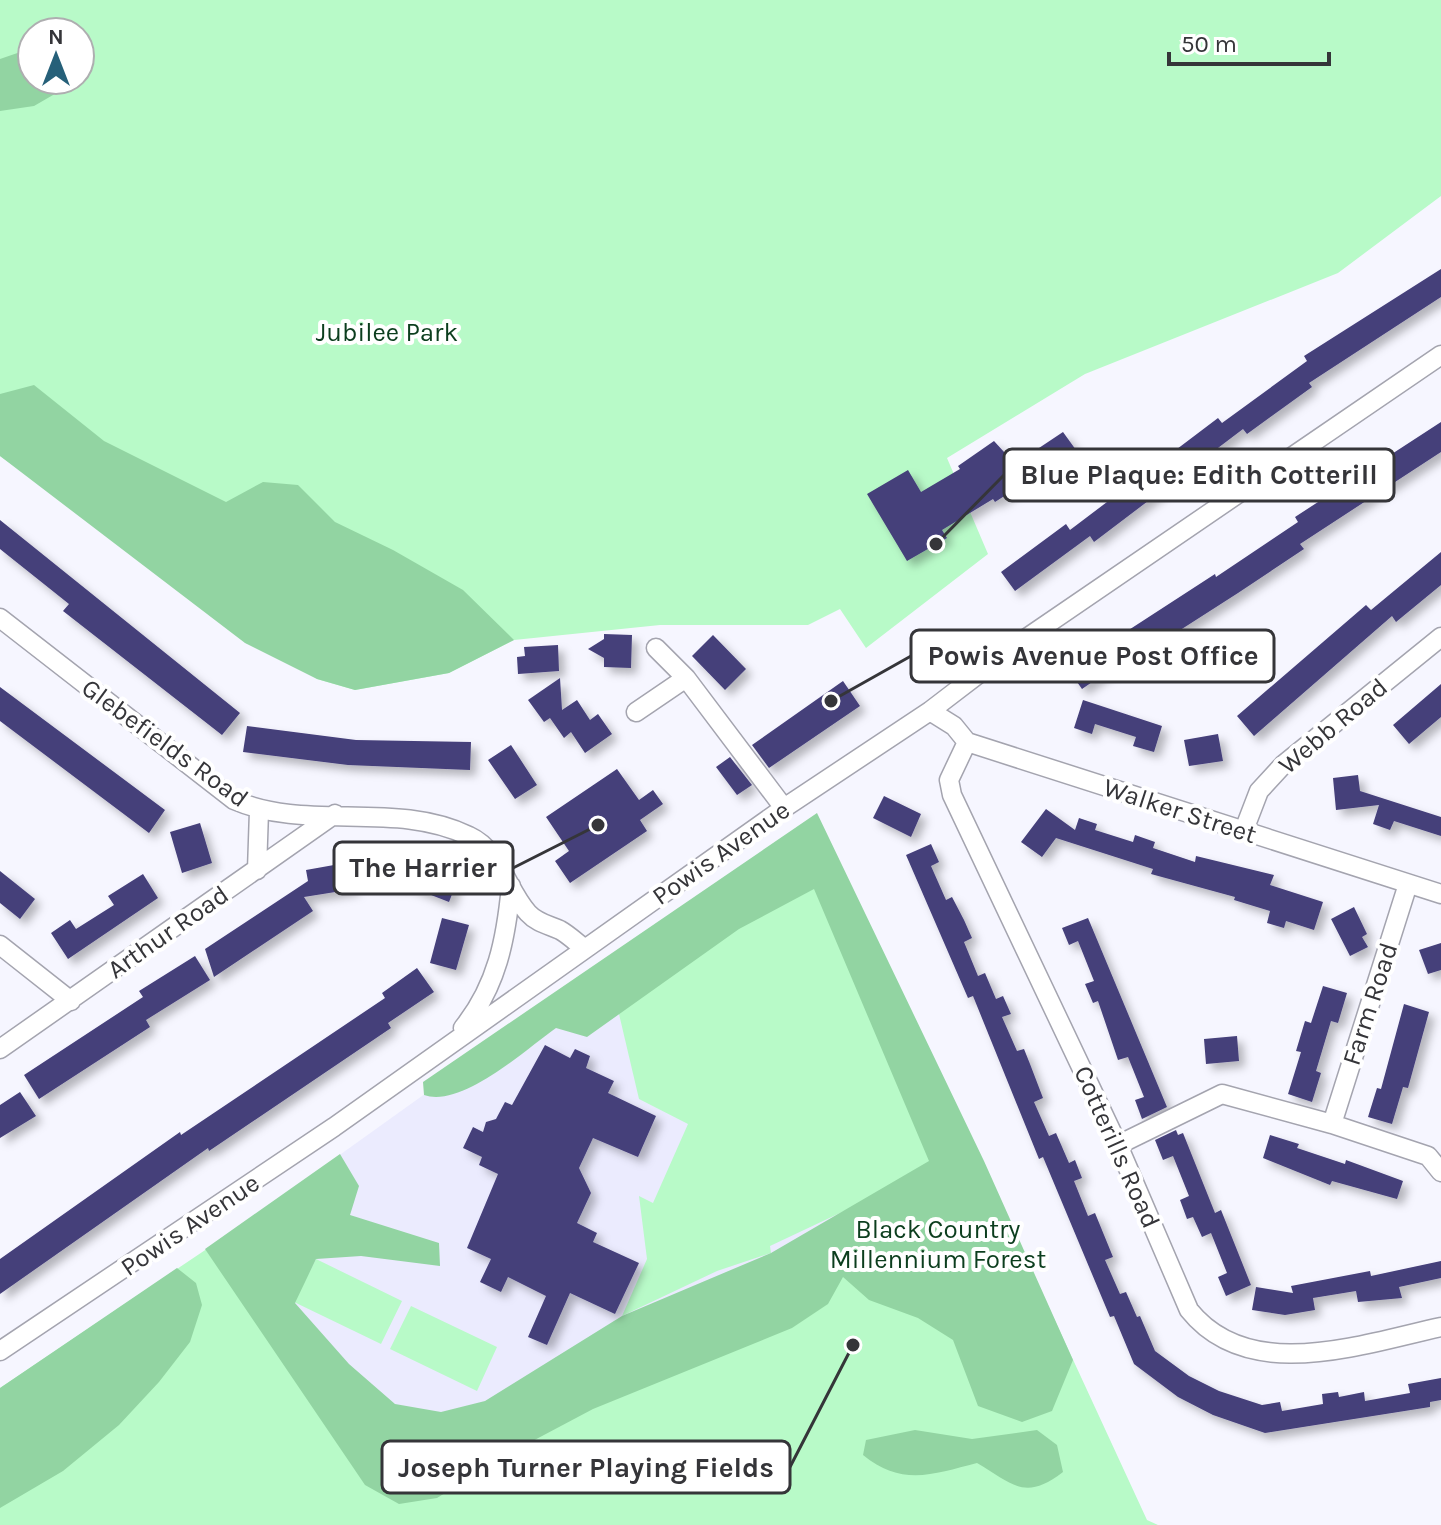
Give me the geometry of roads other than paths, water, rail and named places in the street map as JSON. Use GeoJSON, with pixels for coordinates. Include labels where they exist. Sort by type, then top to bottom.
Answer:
{"type":"FeatureCollection","features":[{"type":"Feature","properties":{"kind":"street","name":"Powis Avenue"},"geometry":{"type":"LineString","coordinates":[[0,1351],[446,1048],[784,808],[930,711],[1015,646],[1441,355]]}},
{"type":"Feature","properties":{"kind":"street","name":"Glebefields Road"},"geometry":{"type":"LineString","coordinates":[[0,618],[234,800],[259,811],[428,823],[462,833],[484,846],[528,914],[561,931],[585,949]]}},
{"type":"Feature","properties":{"kind":"street","name":"Webb Road"},"geometry":{"type":"LineString","coordinates":[[1244,830],[1259,791],[1283,765],[1441,637]]}},
{"type":"Feature","properties":{"kind":"street"},"geometry":{"type":"LineString","coordinates":[[656,648],[686,678],[784,808]]}},
{"type":"Feature","properties":{"kind":"street"},"geometry":{"type":"LineString","coordinates":[[636,712],[686,678]]}},
{"type":"Feature","properties":{"kind":"street","name":"Walker Street"},"geometry":{"type":"LineString","coordinates":[[930,711],[954,726],[967,742],[1441,894]]}},
{"type":"Feature","properties":{"kind":"street","name":"Cotterills Road"},"geometry":{"type":"LineString","coordinates":[[967,742],[949,780],[952,795],[1118,1145],[1189,1310],[1204,1329],[1269,1353],[1288,1355],[1344,1348],[1441,1327]]}},
{"type":"Feature","properties":{"kind":"street"},"geometry":{"type":"LineString","coordinates":[[257,870],[259,811]]}},
{"type":"Feature","properties":{"kind":"street","name":"Arthur Road"},"geometry":{"type":"LineString","coordinates":[[0,1049],[335,814]]}},
{"type":"Feature","properties":{"kind":"street","name":"Farm Road"},"geometry":{"type":"LineString","coordinates":[[1332,1124],[1408,884]]}},
{"type":"Feature","properties":{"kind":"street"},"geometry":{"type":"LineString","coordinates":[[446,1048],[483,1003],[494,976],[503,950],[511,886]]}},
{"type":"Feature","properties":{"kind":"street"},"geometry":{"type":"LineString","coordinates":[[0,945],[71,1001]]}},
{"type":"Feature","properties":{"kind":"street"},"geometry":{"type":"LineString","coordinates":[[1118,1145],[1222,1094],[1332,1124],[1428,1156],[1439,1163]]}},
{"type":"Feature","properties":{"kind":"place","name":"Blue Plaque: Edith Cotterill"},"geometry":{"type":"Point","coordinates":[936,544]}},
{"type":"Feature","properties":{"kind":"place","name":"Powis Avenue Post Office"},"geometry":{"type":"Point","coordinates":[831,701]}},
{"type":"Feature","properties":{"kind":"place","name":"The Harrier"},"geometry":{"type":"Point","coordinates":[598,825]}},
{"type":"Feature","properties":{"kind":"place","name":"Joseph Turner Playing Fields"},"geometry":{"type":"Point","coordinates":[853,1345]}},
{"type":"Feature","properties":{"kind":"park label","name":"Jubilee Park"},"geometry":{"type":"Point","coordinates":[387,332]}},
{"type":"Feature","properties":{"kind":"park label","name":"Black Country Millennium Forest"},"geometry":{"type":"Point","coordinates":[938,1244]}}]}
